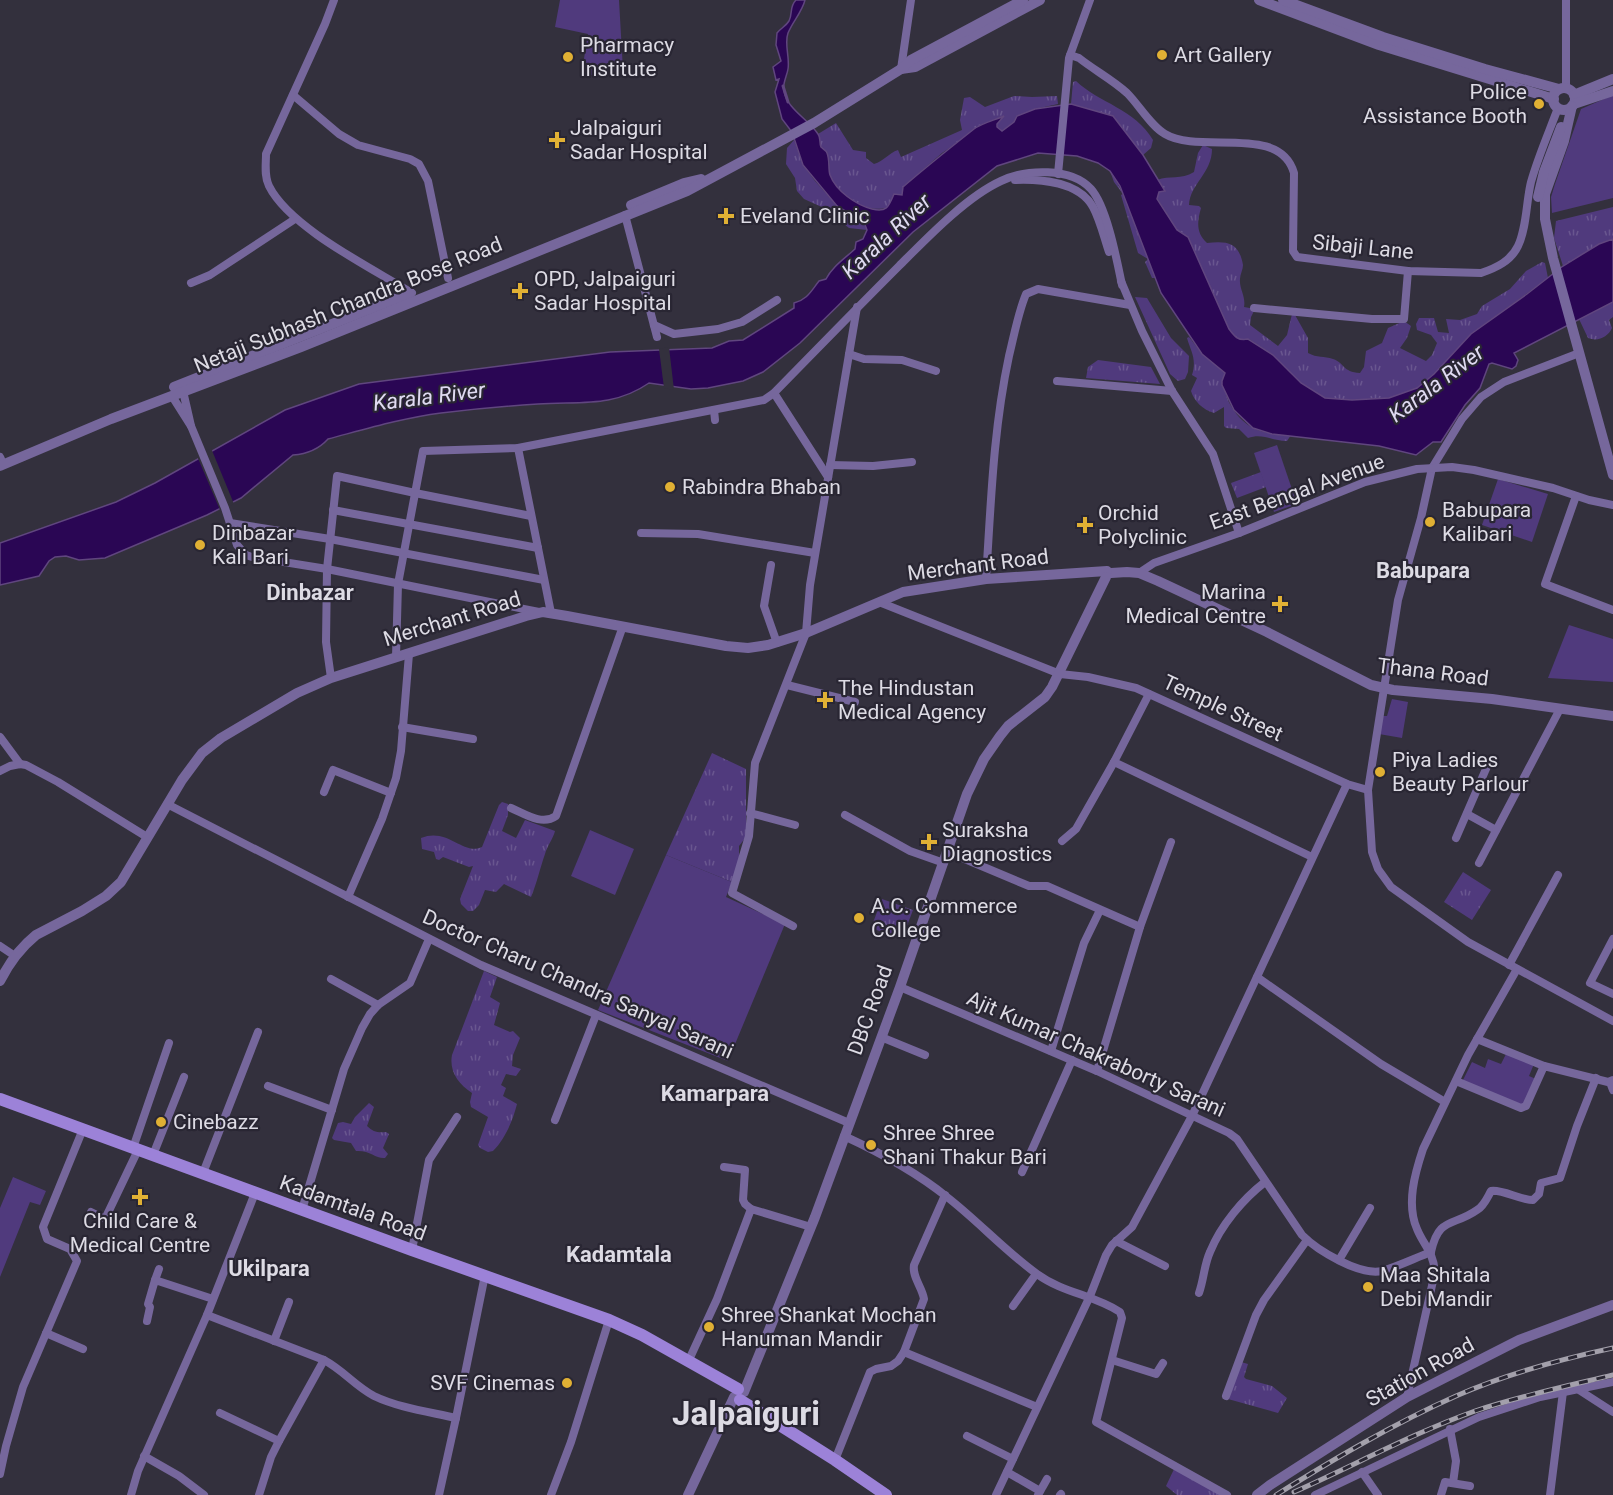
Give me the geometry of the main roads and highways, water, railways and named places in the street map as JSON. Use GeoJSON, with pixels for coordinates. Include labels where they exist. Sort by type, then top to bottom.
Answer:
{"type":"FeatureCollection","features":[{"type":"Feature","properties":{"kind":"main road","name":"Kadamtala Road"},"geometry":{"type":"LineString","coordinates":[[0,1099],[609,1320],[642,1335],[739,1394],[835,1460],[872,1491],[886,1495]]}},
{"type":"Feature","properties":{"kind":"water","name":"Karala River"},"geometry":{"type":"Polygon","coordinates":[[[796,0],[805,0],[787,37],[788,64],[784,91],[793,109],[819,136],[821,147],[828,156],[833,181],[853,201],[877,210],[884,209],[889,205],[894,194],[902,195],[903,187],[974,129],[1004,116],[997,124],[1002,131],[1014,122],[1017,116],[1035,109],[1071,104],[1113,116],[1143,155],[1165,191],[1159,192],[1157,199],[1177,230],[1188,237],[1229,329],[1237,338],[1248,339],[1273,355],[1301,383],[1325,398],[1352,400],[1389,398],[1417,388],[1434,374],[1471,334],[1563,266],[1599,244],[1613,239],[1613,302],[1514,353],[1518,360],[1512,369],[1489,364],[1480,388],[1465,405],[1441,442],[1433,442],[1416,455],[1379,446],[1272,434],[1253,428],[1234,410],[1222,385],[1225,373],[1202,354],[1161,293],[1120,186],[1110,171],[1098,163],[1077,156],[1038,153],[997,166],[913,232],[800,343],[763,372],[743,381],[691,389],[649,383],[636,391],[609,400],[441,413],[328,439],[321,446],[293,455],[241,498],[207,515],[105,558],[79,560],[66,556],[55,557],[49,561],[39,576],[0,585],[0,543],[116,502],[155,483],[285,410],[359,384],[610,352],[712,348],[729,341],[743,340],[794,308],[794,303],[806,297],[819,281],[826,279],[835,267],[855,249],[856,242],[863,239],[867,230],[864,222],[837,206],[803,165],[792,132],[782,119],[775,92],[779,79],[776,80],[773,67],[781,61],[776,45],[777,33],[789,21],[796,0]]]}},
{"type":"Feature","properties":{"kind":"waterway"},"geometry":{"type":"LineString","coordinates":[[783,86],[788,102]]}},
{"type":"Feature","properties":{"kind":"railway"},"geometry":{"type":"LineString","coordinates":[[1276,1495],[1364,1442],[1456,1396],[1533,1368],[1613,1348]]}},
{"type":"Feature","properties":{"kind":"railway"},"geometry":{"type":"LineString","coordinates":[[1294,1492],[1407,1439],[1475,1411],[1613,1375]]}},
{"type":"Feature","properties":{"kind":"place","name":"Art Gallery"},"geometry":{"type":"Point","coordinates":[1162,55]}},
{"type":"Feature","properties":{"kind":"place","name":"Pharmacy Institute"},"geometry":{"type":"Point","coordinates":[568,57]}},
{"type":"Feature","properties":{"kind":"place","name":"Police Assistance Booth"},"geometry":{"type":"Point","coordinates":[1539,104]}},
{"type":"Feature","properties":{"kind":"place","name":"Jalpaiguri Sadar Hospital"},"geometry":{"type":"Point","coordinates":[557,140]}},
{"type":"Feature","properties":{"kind":"place","name":"Eveland Clinic"},"geometry":{"type":"Point","coordinates":[726,216]}},
{"type":"Feature","properties":{"kind":"place","name":"OPD, Jalpaiguri Sadar Hospital"},"geometry":{"type":"Point","coordinates":[520,291]}},
{"type":"Feature","properties":{"kind":"place","name":"Rabindra Bhaban"},"geometry":{"type":"Point","coordinates":[670,487]}},
{"type":"Feature","properties":{"kind":"place","name":"Babupara Kalibari"},"geometry":{"type":"Point","coordinates":[1430,522]}},
{"type":"Feature","properties":{"kind":"place","name":"Orchid Polyclinic"},"geometry":{"type":"Point","coordinates":[1085,525]}},
{"type":"Feature","properties":{"kind":"place","name":"Dinbazar Kali Bari"},"geometry":{"type":"Point","coordinates":[200,545]}},
{"type":"Feature","properties":{"kind":"place","name":"Marina Medical Centre"},"geometry":{"type":"Point","coordinates":[1280,604]}},
{"type":"Feature","properties":{"kind":"place","name":"The Hindustan Medical Agency"},"geometry":{"type":"Point","coordinates":[825,700]}},
{"type":"Feature","properties":{"kind":"place","name":"Piya Ladies Beauty Parlour"},"geometry":{"type":"Point","coordinates":[1380,772]}},
{"type":"Feature","properties":{"kind":"place","name":"Suraksha Diagnostics"},"geometry":{"type":"Point","coordinates":[929,842]}},
{"type":"Feature","properties":{"kind":"place","name":"A.C. Commerce College"},"geometry":{"type":"Point","coordinates":[859,918]}},
{"type":"Feature","properties":{"kind":"place","name":"Cinebazz"},"geometry":{"type":"Point","coordinates":[161,1122]}},
{"type":"Feature","properties":{"kind":"place","name":"Shree Shree Shani Thakur Bari"},"geometry":{"type":"Point","coordinates":[871,1145]}},
{"type":"Feature","properties":{"kind":"place","name":"Child Care & Medical Centre"},"geometry":{"type":"Point","coordinates":[140,1197]}},
{"type":"Feature","properties":{"kind":"place","name":"Maa Shitala Debi Mandir"},"geometry":{"type":"Point","coordinates":[1368,1287]}},
{"type":"Feature","properties":{"kind":"place","name":"Shree Shankat Mochan Hanuman Mandir"},"geometry":{"type":"Point","coordinates":[709,1327]}},
{"type":"Feature","properties":{"kind":"place","name":"SVF Cinemas"},"geometry":{"type":"Point","coordinates":[567,1383]}},
{"type":"Feature","properties":{"kind":"district","name":"Babupara"},"geometry":{"type":"Point","coordinates":[1423,570]}},
{"type":"Feature","properties":{"kind":"district","name":"Dinbazar"},"geometry":{"type":"Point","coordinates":[310,592]}},
{"type":"Feature","properties":{"kind":"district","name":"Kamarpara"},"geometry":{"type":"Point","coordinates":[715,1093]}},
{"type":"Feature","properties":{"kind":"district","name":"Kadamtala"},"geometry":{"type":"Point","coordinates":[619,1254]}},
{"type":"Feature","properties":{"kind":"district","name":"Ukilpara"},"geometry":{"type":"Point","coordinates":[269,1268]}},
{"type":"Feature","properties":{"kind":"district","name":"Jalpaiguri"},"geometry":{"type":"Point","coordinates":[746,1413]}}]}
